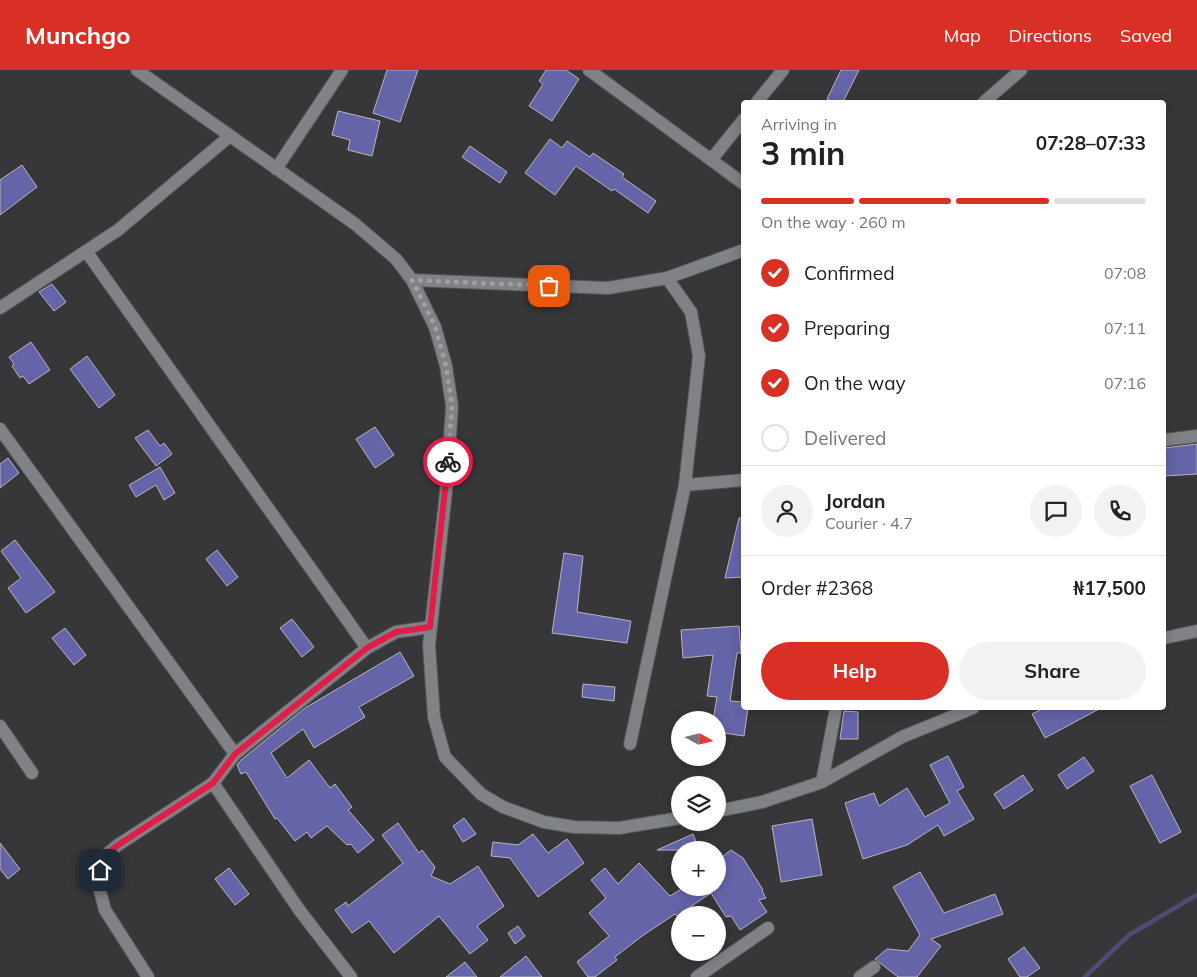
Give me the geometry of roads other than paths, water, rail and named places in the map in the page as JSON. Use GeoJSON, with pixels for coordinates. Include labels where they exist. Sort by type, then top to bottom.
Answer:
{"type":"FeatureCollection","features":[{"type":"Feature","properties":{"kind":"street"},"geometry":{"type":"LineString","coordinates":[[137,70],[355,224],[396,260],[412,280],[435,326],[446,366],[452,406],[447,483],[429,645],[434,717],[445,757],[481,794],[503,807],[536,819],[574,827],[619,828],[671,819]]}},
{"type":"Feature","properties":{"kind":"street"},"geometry":{"type":"LineString","coordinates":[[276,169],[342,70]]}},
{"type":"Feature","properties":{"kind":"street"},"geometry":{"type":"LineString","coordinates":[[589,70],[741,182]]}},
{"type":"Feature","properties":{"kind":"street"},"geometry":{"type":"LineString","coordinates":[[759,100],[783,70]]}},
{"type":"Feature","properties":{"kind":"street"},"geometry":{"type":"LineString","coordinates":[[986,100],[1022,70]]}},
{"type":"Feature","properties":{"kind":"street"},"geometry":{"type":"LineString","coordinates":[[711,160],[741,123]]}},
{"type":"Feature","properties":{"kind":"street"},"geometry":{"type":"LineString","coordinates":[[0,308],[118,230],[230,136]]}},
{"type":"Feature","properties":{"kind":"street"},"geometry":{"type":"LineString","coordinates":[[412,280],[608,288],[667,278],[741,251]]}},
{"type":"Feature","properties":{"kind":"street"},"geometry":{"type":"LineString","coordinates":[[86,252],[367,648]]}},
{"type":"Feature","properties":{"kind":"street"},"geometry":{"type":"LineString","coordinates":[[630,744],[685,485],[699,356],[691,312],[667,278]]}},
{"type":"Feature","properties":{"kind":"street"},"geometry":{"type":"LineString","coordinates":[[0,429],[235,754]]}},
{"type":"Feature","properties":{"kind":"street"},"geometry":{"type":"LineString","coordinates":[[1166,440],[1197,436]]}},
{"type":"Feature","properties":{"kind":"street"},"geometry":{"type":"LineString","coordinates":[[685,485],[741,480]]}},
{"type":"Feature","properties":{"kind":"street"},"geometry":{"type":"LineString","coordinates":[[148,977],[105,910],[98,883],[102,858],[118,845],[213,783],[235,754],[367,648],[396,632],[430,627]]}},
{"type":"Feature","properties":{"kind":"street"},"geometry":{"type":"LineString","coordinates":[[1166,638],[1197,631]]}},
{"type":"Feature","properties":{"kind":"street"},"geometry":{"type":"LineString","coordinates":[[822,782],[836,710]]}},
{"type":"Feature","properties":{"kind":"street"},"geometry":{"type":"LineString","coordinates":[[726,809],[762,802],[822,782],[902,737],[968,710]]}},
{"type":"Feature","properties":{"kind":"street"},"geometry":{"type":"LineString","coordinates":[[0,726],[32,773]]}},
{"type":"Feature","properties":{"kind":"street"},"geometry":{"type":"LineString","coordinates":[[213,783],[300,911],[351,977]]}},
{"type":"Feature","properties":{"kind":"street"},"geometry":{"type":"LineString","coordinates":[[697,977],[768,928]]}},
{"type":"Feature","properties":{"kind":"street"},"geometry":{"type":"LineString","coordinates":[[860,977],[874,967]]}},
{"type":"Feature","properties":{"kind":"waterway"},"geometry":{"type":"LineString","coordinates":[[1085,977],[1129,935],[1197,895]]}}]}
